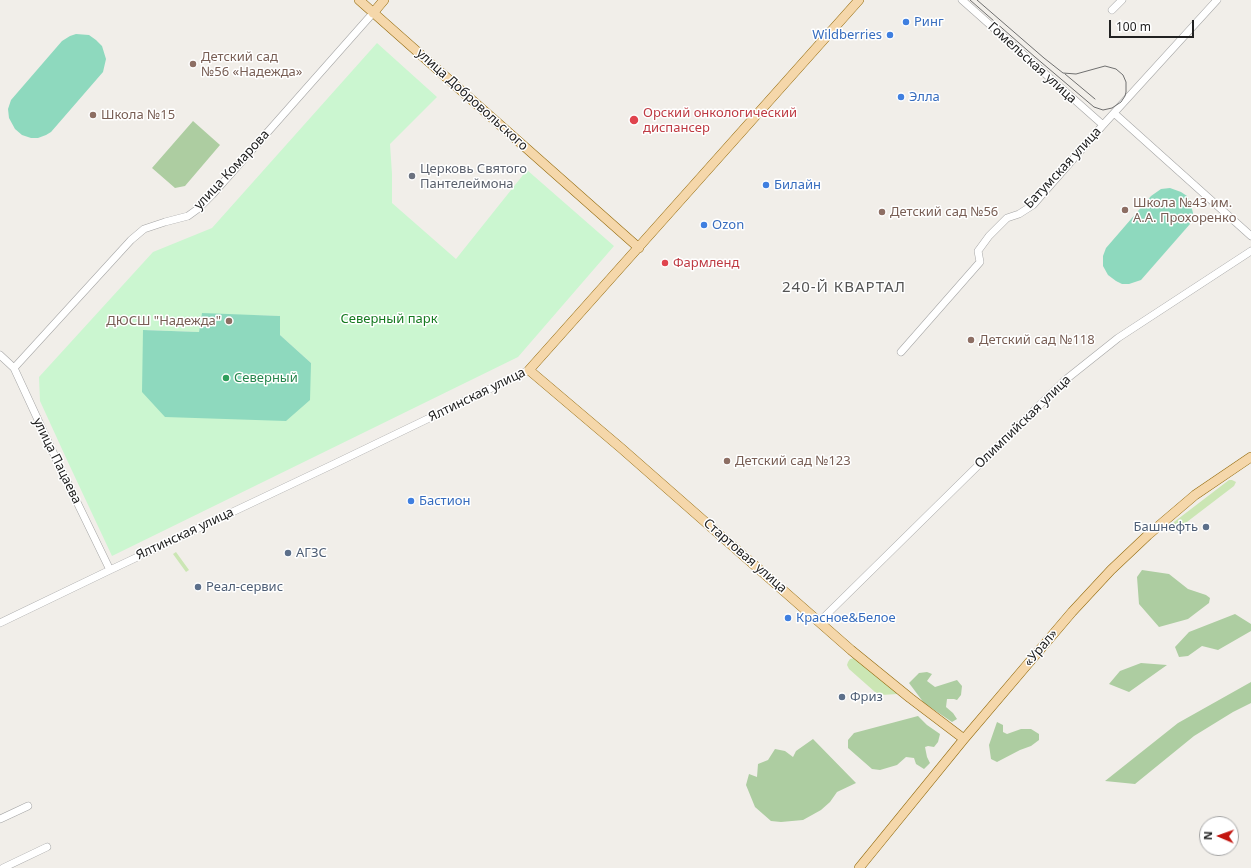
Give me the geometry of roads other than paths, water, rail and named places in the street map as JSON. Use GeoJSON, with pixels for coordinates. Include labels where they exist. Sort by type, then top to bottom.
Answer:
{"type":"FeatureCollection","features":[{"type":"Feature","properties":{"kind":"main road","name":"улица Добровольского"},"geometry":{"type":"LineString","coordinates":[[359,0],[639,248]]}},
{"type":"Feature","properties":{"kind":"main road","name":"улица Комарова"},"geometry":{"type":"LineString","coordinates":[[373,13],[384,0]]}},
{"type":"Feature","properties":{"kind":"main road","name":"Ялтинская улица"},"geometry":{"type":"LineString","coordinates":[[529,370],[859,0]]}},
{"type":"Feature","properties":{"kind":"main road","name":"Стартовая улица"},"geometry":{"type":"LineString","coordinates":[[529,370],[621,448],[851,650],[910,698],[964,739]]}},
{"type":"Feature","properties":{"kind":"main road","name":"«Урал»"},"geometry":{"type":"LineString","coordinates":[[859,868],[964,739],[1072,612],[1111,570],[1148,534],[1195,494],[1251,457]]}},
{"type":"Feature","properties":{"kind":"street","name":"Гомельская улица"},"geometry":{"type":"LineString","coordinates":[[962,0],[1103,125]]}},
{"type":"Feature","properties":{"kind":"street"},"geometry":{"type":"LineString","coordinates":[[1112,10],[1122,0]]}},
{"type":"Feature","properties":{"kind":"street","name":"Батумская улица"},"geometry":{"type":"LineString","coordinates":[[901,352],[980,262],[978,251],[989,236],[1007,218],[1019,214],[1033,205],[1103,125],[1217,0]]}},
{"type":"Feature","properties":{"kind":"street","name":"улица Комарова"},"geometry":{"type":"LineString","coordinates":[[14,368],[131,240],[144,229],[188,216],[203,203],[373,13]]}},
{"type":"Feature","properties":{"kind":"street"},"geometry":{"type":"LineString","coordinates":[[1114,113],[1251,236]]}},
{"type":"Feature","properties":{"kind":"street","name":"Олимпийская улица"},"geometry":{"type":"LineString","coordinates":[[820,622],[1064,381],[1118,338],[1251,251]]}},
{"type":"Feature","properties":{"kind":"street","name":"улица Пацаева"},"geometry":{"type":"LineString","coordinates":[[0,355],[14,368],[110,570]]}},
{"type":"Feature","properties":{"kind":"street","name":"Ялтинская улица"},"geometry":{"type":"LineString","coordinates":[[0,623],[529,370]]}},
{"type":"Feature","properties":{"kind":"street"},"geometry":{"type":"LineString","coordinates":[[0,820],[28,806]]}},
{"type":"Feature","properties":{"kind":"street"},"geometry":{"type":"LineString","coordinates":[[3,868],[47,846]]}},
{"type":"Feature","properties":{"kind":"tram line"},"geometry":{"type":"LineString","coordinates":[[970,0],[1094,107],[1103,110],[1112,108],[1121,102],[1125,96],[1126,82],[1123,75],[1116,69],[1105,66],[1076,74],[1063,73],[977,0]]}},
{"type":"Feature","properties":{"kind":"tram line"},"geometry":{"type":"LineString","coordinates":[[1065,74],[1095,99]]}},
{"type":"Feature","properties":{"kind":"place","name":"Ринг"},"geometry":{"type":"Point","coordinates":[906,22]}},
{"type":"Feature","properties":{"kind":"place","name":"Wildberries"},"geometry":{"type":"Point","coordinates":[890,35]}},
{"type":"Feature","properties":{"kind":"place","name":"Детский сад №56 «Надежда»"},"geometry":{"type":"Point","coordinates":[193,64]}},
{"type":"Feature","properties":{"kind":"place","name":"Элла"},"geometry":{"type":"Point","coordinates":[901,97]}},
{"type":"Feature","properties":{"kind":"place","name":"Школа №15"},"geometry":{"type":"Point","coordinates":[93,115]}},
{"type":"Feature","properties":{"kind":"place","name":"Орский онкологический диспансер"},"geometry":{"type":"Point","coordinates":[634,120]}},
{"type":"Feature","properties":{"kind":"place","name":"Церковь Святого Пантелеймона"},"geometry":{"type":"Point","coordinates":[412,176]}},
{"type":"Feature","properties":{"kind":"place","name":"Билайн"},"geometry":{"type":"Point","coordinates":[766,185]}},
{"type":"Feature","properties":{"kind":"place","name":"Школа №43 им. А.А. Прохоренко"},"geometry":{"type":"Point","coordinates":[1125,210]}},
{"type":"Feature","properties":{"kind":"place","name":"Детский сад №56"},"geometry":{"type":"Point","coordinates":[882,212]}},
{"type":"Feature","properties":{"kind":"place","name":"Ozon"},"geometry":{"type":"Point","coordinates":[704,225]}},
{"type":"Feature","properties":{"kind":"place","name":"Фармленд"},"geometry":{"type":"Point","coordinates":[665,263]}},
{"type":"Feature","properties":{"kind":"place","name":"ДЮСШ \"Надежда\""},"geometry":{"type":"Point","coordinates":[229,321]}},
{"type":"Feature","properties":{"kind":"place","name":"Детский сад №118"},"geometry":{"type":"Point","coordinates":[971,340]}},
{"type":"Feature","properties":{"kind":"place","name":"Северный"},"geometry":{"type":"Point","coordinates":[226,378]}},
{"type":"Feature","properties":{"kind":"place","name":"Детский сад №123"},"geometry":{"type":"Point","coordinates":[727,461]}},
{"type":"Feature","properties":{"kind":"place","name":"Бастион"},"geometry":{"type":"Point","coordinates":[411,501]}},
{"type":"Feature","properties":{"kind":"place","name":"Башнефть"},"geometry":{"type":"Point","coordinates":[1206,527]}},
{"type":"Feature","properties":{"kind":"place","name":"АГЗС"},"geometry":{"type":"Point","coordinates":[288,553]}},
{"type":"Feature","properties":{"kind":"place","name":"Реал-сервис"},"geometry":{"type":"Point","coordinates":[198,587]}},
{"type":"Feature","properties":{"kind":"place","name":"Красное&Белое"},"geometry":{"type":"Point","coordinates":[788,618]}},
{"type":"Feature","properties":{"kind":"place","name":"Фриз"},"geometry":{"type":"Point","coordinates":[842,697]}},
{"type":"Feature","properties":{"kind":"district","name":"240-Й КВАРТАЛ"},"geometry":{"type":"Point","coordinates":[844,288]}},
{"type":"Feature","properties":{"kind":"park label","name":"Северный парк"},"geometry":{"type":"Point","coordinates":[389,319]}}]}
